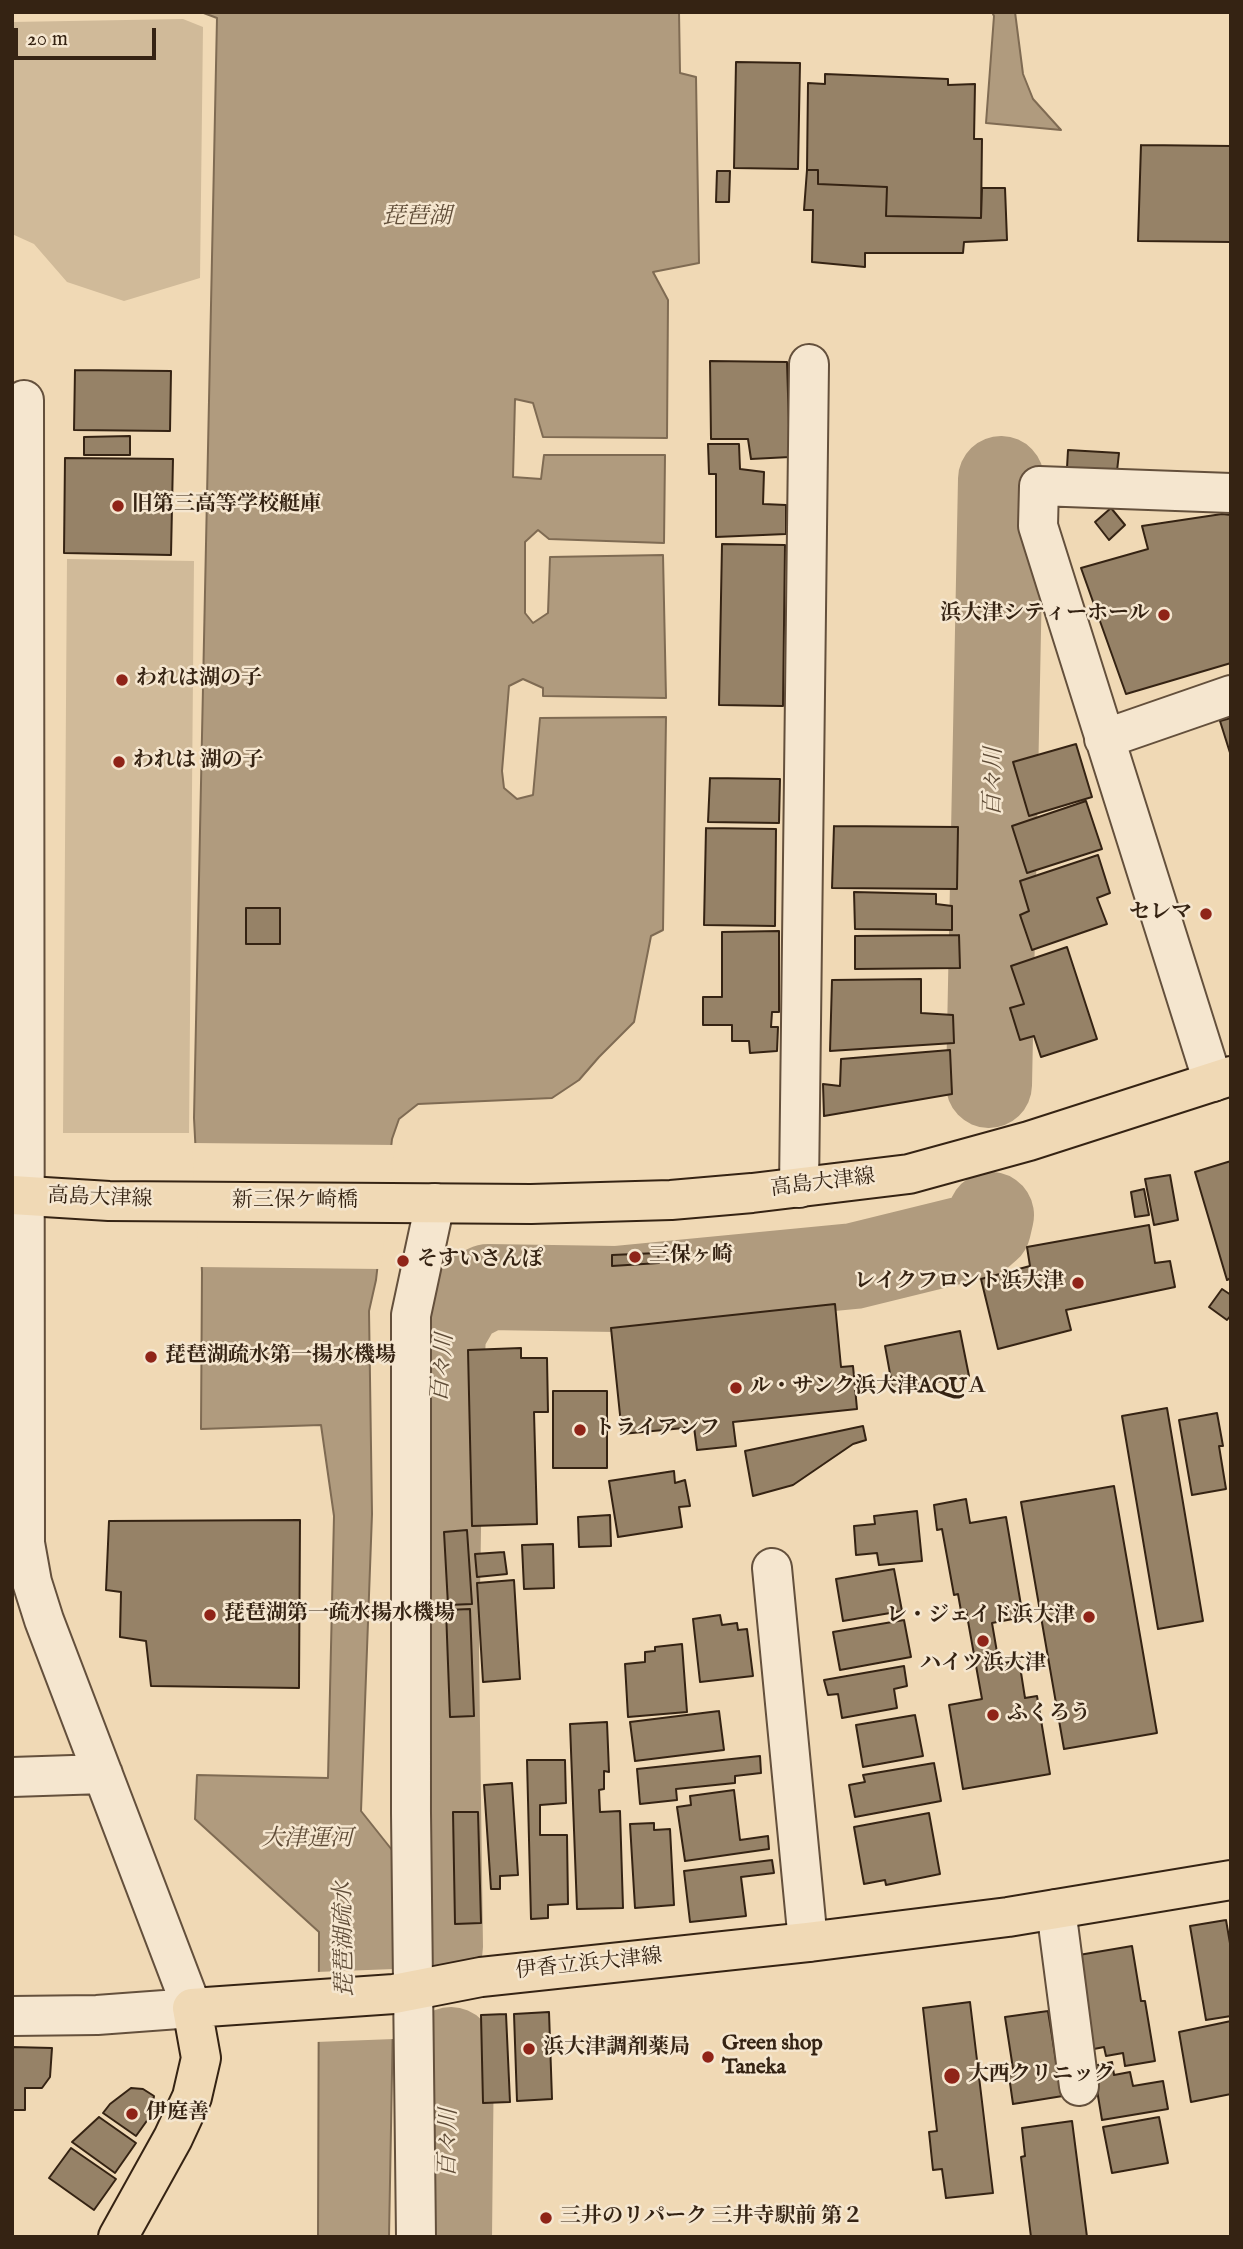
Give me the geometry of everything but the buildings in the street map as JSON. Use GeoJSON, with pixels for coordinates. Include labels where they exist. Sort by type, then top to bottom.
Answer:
{"type":"FeatureCollection","features":[{"type":"Feature","properties":{"kind":"main road","name":"高島大津線"},"geometry":{"type":"LineString","coordinates":[[418,1203],[531,1204],[671,1200],[909,1174],[1029,1141],[1222,1079]]}},
{"type":"Feature","properties":{"kind":"main road","name":"高島大津線"},"geometry":{"type":"LineString","coordinates":[[18,1195],[109,1202],[189,1201]]}},
{"type":"Feature","properties":{"kind":"main road","name":"新三保ケ崎橋"},"geometry":{"type":"LineString","coordinates":[[189,1201],[418,1203]]}},
{"type":"Feature","properties":{"kind":"main road","name":"伊香立浜大津線"},"geometry":{"type":"LineString","coordinates":[[192,2008],[404,1992],[481,1977],[808,1942],[1056,1909],[1231,1880]]}},
{"type":"Feature","properties":{"kind":"main road"},"geometry":{"type":"LineString","coordinates":[[118,2237],[173,2138],[192,2097],[201,2058],[192,2008]]}},
{"type":"Feature","properties":{"kind":"street"},"geometry":{"type":"LineString","coordinates":[[799,1188],[809,363]]}},
{"type":"Feature","properties":{"kind":"street"},"geometry":{"type":"LineString","coordinates":[[12,2016],[97,2015],[192,2008],[40,1607],[25,1543],[18,1195],[24,400]]}},
{"type":"Feature","properties":{"kind":"street"},"geometry":{"type":"LineString","coordinates":[[1222,1079],[1104,739],[1038,526],[1039,486],[1231,493]]}},
{"type":"Feature","properties":{"kind":"street"},"geometry":{"type":"LineString","coordinates":[[1104,739],[1231,695]]}},
{"type":"Feature","properties":{"kind":"street"},"geometry":{"type":"LineString","coordinates":[[416,2237],[404,1992],[411,1812],[411,1315],[418,1203]]}},
{"type":"Feature","properties":{"kind":"street"},"geometry":{"type":"LineString","coordinates":[[772,1568],[808,1942]]}},
{"type":"Feature","properties":{"kind":"street"},"geometry":{"type":"LineString","coordinates":[[12,1777],[103,1774]]}},
{"type":"Feature","properties":{"kind":"street"},"geometry":{"type":"LineString","coordinates":[[1056,1909],[1079,2086]]}},
{"type":"Feature","properties":{"kind":"shaded area"},"geometry":{"type":"Polygon","coordinates":[[[183,19],[203,27],[200,278],[124,301],[67,282],[34,244],[12,234],[12,22],[183,19]]]}},
{"type":"Feature","properties":{"kind":"shaded area"},"geometry":{"type":"Polygon","coordinates":[[[67,559],[194,561],[189,1133],[63,1133],[67,559]]]}},
{"type":"Feature","properties":{"kind":"water","name":"琵琶湖"},"geometry":{"type":"Polygon","coordinates":[[[201,12],[679,12],[680,73],[696,77],[699,263],[653,272],[668,300],[667,438],[543,437],[533,403],[515,399],[513,477],[541,479],[544,455],[665,455],[664,543],[549,539],[538,530],[525,542],[525,613],[533,623],[548,613],[550,557],[663,555],[666,698],[543,696],[543,688],[523,679],[509,686],[502,771],[504,788],[517,799],[533,795],[540,718],[666,717],[663,930],[651,936],[634,1022],[579,1080],[552,1098],[418,1104],[399,1119],[392,1139],[376,1280],[369,1311],[372,1514],[361,1811],[396,1855],[389,2237],[318,2237],[319,1932],[195,1819],[197,1775],[328,1778],[334,1516],[321,1425],[201,1429],[202,1272],[194,1118],[217,18],[201,12]]]}},
{"type":"Feature","properties":{"kind":"water"},"geometry":{"type":"Polygon","coordinates":[[[992,12],[1015,12],[1023,74],[1033,99],[1061,130],[986,123],[994,16],[992,12]]]}},
{"type":"Feature","properties":{"kind":"pier"},"geometry":{"type":"Polygon","coordinates":[[[192,1143],[395,1145],[381,1269],[199,1267],[192,1143]]]}},
{"type":"Feature","properties":{"kind":"pier"},"geometry":{"type":"Polygon","coordinates":[[[394,1969],[394,2039],[316,2042],[316,1972],[394,1969]]]}},
{"type":"Feature","properties":{"kind":"waterway","name":"百々川"},"geometry":{"type":"LineString","coordinates":[[989,1085],[1001,479]]}},
{"type":"Feature","properties":{"kind":"waterway","name":"百々川"},"geometry":{"type":"LineString","coordinates":[[440,1947],[436,1652],[440,1409],[443,1332],[461,1301],[488,1287],[616,1289],[854,1266],[980,1235],[988,1228],[991,1215]]}},
{"type":"Feature","properties":{"kind":"waterway","name":"百々川"},"geometry":{"type":"LineString","coordinates":[[449,2237],[451,2050]]}},
{"type":"Feature","properties":{"kind":"place","name":"旧第三高等学校艇庫"},"geometry":{"type":"Point","coordinates":[118,506]}},
{"type":"Feature","properties":{"kind":"place","name":"浜大津シティーホール"},"geometry":{"type":"Point","coordinates":[1164,615]}},
{"type":"Feature","properties":{"kind":"place","name":"われは湖の子"},"geometry":{"type":"Point","coordinates":[122,680]}},
{"type":"Feature","properties":{"kind":"place","name":"われは 湖の子"},"geometry":{"type":"Point","coordinates":[119,762]}},
{"type":"Feature","properties":{"kind":"place","name":"セレマ"},"geometry":{"type":"Point","coordinates":[1206,914]}},
{"type":"Feature","properties":{"kind":"place","name":"三保ヶ崎"},"geometry":{"type":"Point","coordinates":[635,1257]}},
{"type":"Feature","properties":{"kind":"place","name":"そすいさんぽ"},"geometry":{"type":"Point","coordinates":[403,1261]}},
{"type":"Feature","properties":{"kind":"place","name":"レイクフロント浜大津"},"geometry":{"type":"Point","coordinates":[1078,1283]}},
{"type":"Feature","properties":{"kind":"place","name":"琵琶湖疏水第一揚水機場"},"geometry":{"type":"Point","coordinates":[151,1357]}},
{"type":"Feature","properties":{"kind":"place","name":"ル・サンク浜大津AQUＡ"},"geometry":{"type":"Point","coordinates":[736,1388]}},
{"type":"Feature","properties":{"kind":"place","name":"トライアンフ"},"geometry":{"type":"Point","coordinates":[580,1430]}},
{"type":"Feature","properties":{"kind":"place","name":"琵琶湖第一疏水揚水機場"},"geometry":{"type":"Point","coordinates":[210,1615]}},
{"type":"Feature","properties":{"kind":"place","name":"レ・ジェイド浜大津"},"geometry":{"type":"Point","coordinates":[1089,1617]}},
{"type":"Feature","properties":{"kind":"place","name":"ハイツ浜大津"},"geometry":{"type":"Point","coordinates":[983,1641]}},
{"type":"Feature","properties":{"kind":"place","name":"ふくろう"},"geometry":{"type":"Point","coordinates":[993,1715]}},
{"type":"Feature","properties":{"kind":"place","name":"浜大津調剤薬局"},"geometry":{"type":"Point","coordinates":[529,2049]}},
{"type":"Feature","properties":{"kind":"place","name":"Green shop Taneka"},"geometry":{"type":"Point","coordinates":[708,2057]}},
{"type":"Feature","properties":{"kind":"place","name":"大西クリニック"},"geometry":{"type":"Point","coordinates":[952,2076]}},
{"type":"Feature","properties":{"kind":"place","name":"伊庭善"},"geometry":{"type":"Point","coordinates":[132,2114]}},
{"type":"Feature","properties":{"kind":"place","name":"三井のリパーク 三井寺駅前 第２"},"geometry":{"type":"Point","coordinates":[546,2218]}},
{"type":"Feature","properties":{"kind":"water label","name":"大津運河"},"geometry":{"type":"Point","coordinates":[307,1840]}},
{"type":"Feature","properties":{"kind":"water label","name":"琵琶湖疏水"},"geometry":{"type":"Point","coordinates":[346,1939]}}]}
